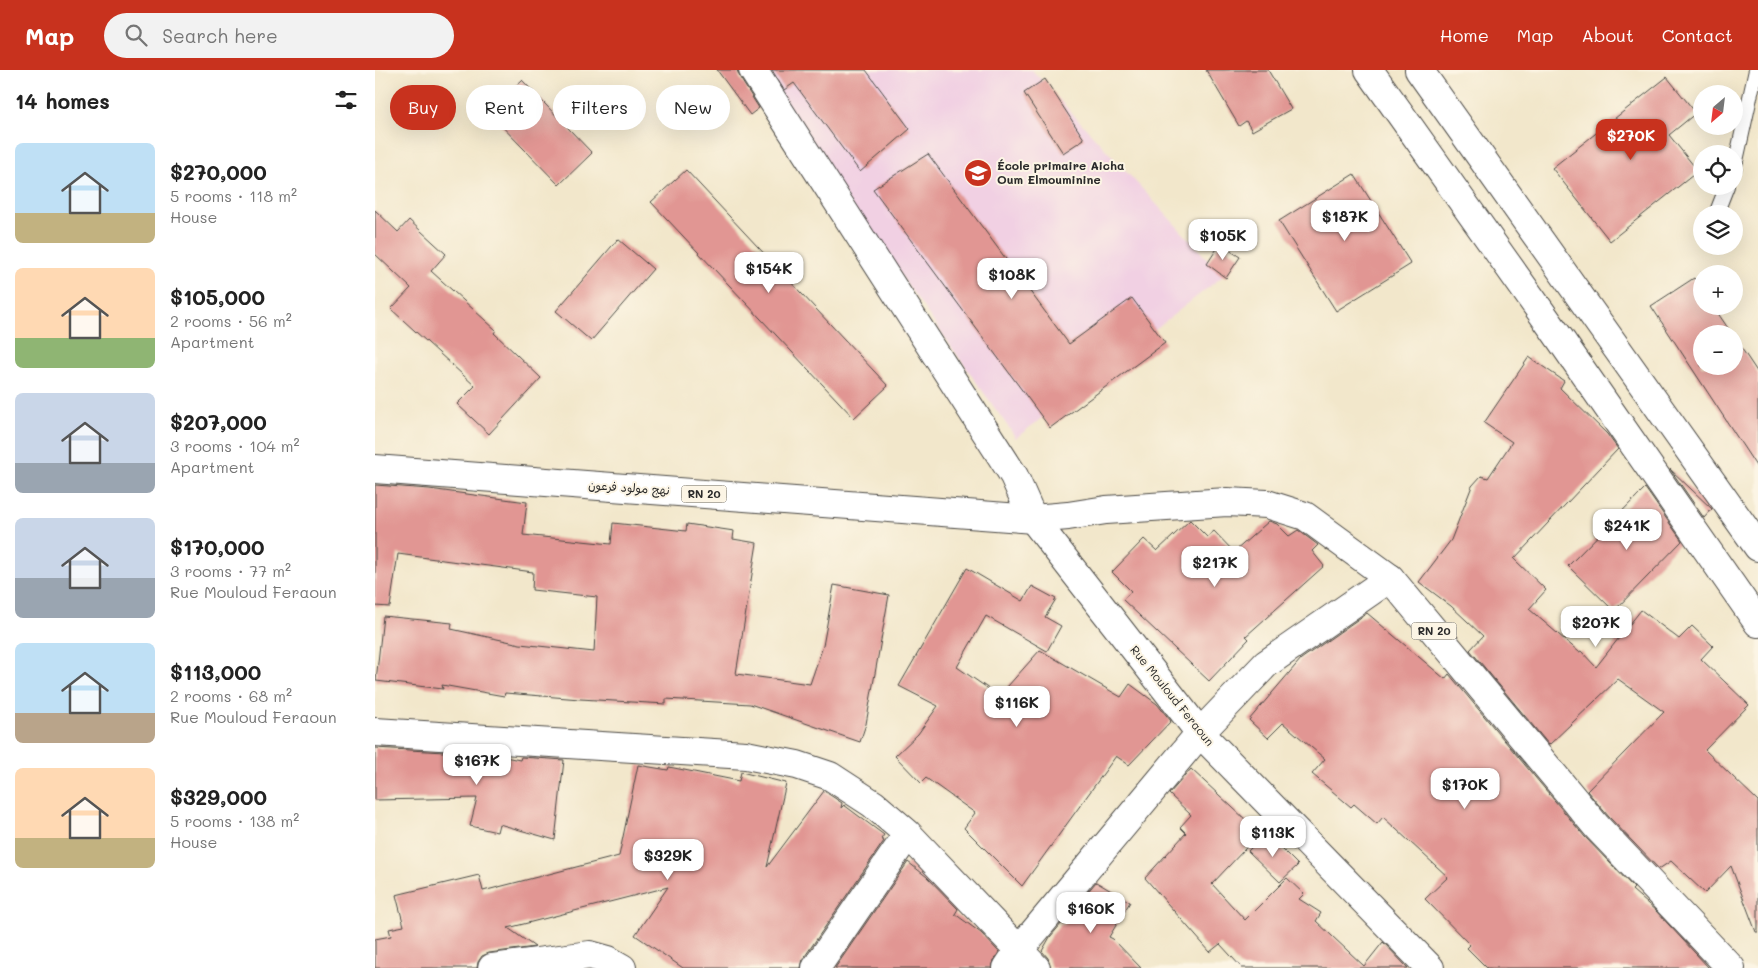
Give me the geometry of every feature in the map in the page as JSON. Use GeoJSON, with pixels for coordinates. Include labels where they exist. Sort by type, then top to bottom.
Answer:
{"type":"FeatureCollection","features":[{"type":"Feature","properties":{"kind":"main road","name":"Rue Mouloud Feraoun"},"geometry":{"type":"LineString","coordinates":[[753,70],[1014,476],[1033,519],[1200,733],[1430,968]]}},
{"type":"Feature","properties":{"kind":"main road"},"geometry":{"type":"LineString","coordinates":[[1369,70],[1556,333],[1758,624]]}},
{"type":"Feature","properties":{"kind":"main road"},"geometry":{"type":"LineString","coordinates":[[1419,70],[1758,547]]}},
{"type":"Feature","properties":{"kind":"main road","name":"نهج مولود فرعون"},"geometry":{"type":"LineString","coordinates":[[375,469],[1033,519]]}},
{"type":"Feature","properties":{"kind":"main road","name":"RN 20"},"geometry":{"type":"LineString","coordinates":[[1033,519],[1106,510],[1227,502],[1267,504],[1305,516],[1390,578],[1597,827],[1731,968]]}},
{"type":"Feature","properties":{"kind":"main road"},"geometry":{"type":"LineString","coordinates":[[375,732],[746,755],[797,765],[830,776],[873,804],[908,834],[1021,962],[1200,733],[1266,664],[1390,578]]}},
{"type":"Feature","properties":{"kind":"main road"},"geometry":{"type":"LineString","coordinates":[[816,968],[908,834]]}},
{"type":"Feature","properties":{"kind":"main road"},"geometry":{"type":"LineString","coordinates":[[492,968],[590,954],[608,960],[622,968]]}},
{"type":"Feature","properties":{"kind":"lane"},"geometry":{"type":"LineString","coordinates":[[1740,145],[1756,70]]}},
{"type":"Feature","properties":{"kind":"shaded area","name":"École primaire Aicha Oum Elmouminine"},"geometry":{"type":"Polygon","coordinates":[[[755,70],[1032,70],[1223,276],[1016,438],[755,70]]]}},
{"type":"Feature","properties":{"kind":"building"},"geometry":{"type":"Polygon","coordinates":[[[717,70],[737,70],[759,108],[750,115],[730,88],[730,85],[728,85],[717,70]]]}},
{"type":"Feature","properties":{"kind":"building"},"geometry":{"type":"Polygon","coordinates":[[[772,70],[866,70],[910,129],[860,172],[794,83],[784,90],[772,70]]]}},
{"type":"Feature","properties":{"kind":"building"},"geometry":{"type":"Polygon","coordinates":[[[1206,70],[1268,70],[1291,109],[1252,131],[1246,121],[1239,126],[1206,70]]]}},
{"type":"Feature","properties":{"kind":"building"},"geometry":{"type":"Polygon","coordinates":[[[1667,77],[1693,109],[1693,115],[1669,135],[1693,165],[1693,175],[1610,241],[1552,168],[1667,77]]]}},
{"type":"Feature","properties":{"kind":"building"},"geometry":{"type":"Polygon","coordinates":[[[1045,79],[1084,139],[1063,153],[1024,93],[1045,79]]]}},
{"type":"Feature","properties":{"kind":"building"},"geometry":{"type":"Polygon","coordinates":[[[522,80],[527,85],[517,85],[522,80]]]}},
{"type":"Feature","properties":{"kind":"building"},"geometry":{"type":"Polygon","coordinates":[[[543,102],[553,112],[553,130],[570,130],[592,153],[559,185],[506,130],[543,130],[543,102]]]}},
{"type":"Feature","properties":{"kind":"building"},"geometry":{"type":"Polygon","coordinates":[[[928,154],[1069,344],[1132,298],[1165,343],[1050,428],[873,189],[928,154]]]}},
{"type":"Feature","properties":{"kind":"building"},"geometry":{"type":"Polygon","coordinates":[[[686,170],[888,386],[854,418],[651,202],[686,170]]]}},
{"type":"Feature","properties":{"kind":"building"},"geometry":{"type":"Polygon","coordinates":[[[1354,174],[1411,264],[1336,311],[1279,221],[1354,174]]]}},
{"type":"Feature","properties":{"kind":"building"},"geometry":{"type":"Polygon","coordinates":[[[375,210],[398,232],[409,220],[446,254],[431,271],[496,330],[494,333],[541,378],[489,434],[457,404],[475,386],[391,309],[411,288],[375,254],[375,210]]]}},
{"type":"Feature","properties":{"kind":"building"},"geometry":{"type":"Polygon","coordinates":[[[618,239],[653,269],[591,341],[556,311],[618,239]]]}},
{"type":"Feature","properties":{"kind":"building"},"geometry":{"type":"Polygon","coordinates":[[[1220,244],[1240,257],[1226,278],[1207,264],[1220,244]]]}},
{"type":"Feature","properties":{"kind":"building"},"geometry":{"type":"Polygon","coordinates":[[[1693,279],[1693,315],[1719,315],[1726,325],[1693,325],[1693,370],[1651,306],[1693,279]]]}},
{"type":"Feature","properties":{"kind":"building"},"geometry":{"type":"Polygon","coordinates":[[[1743,350],[1758,373],[1758,469],[1696,375],[1743,375],[1743,350]]]}},
{"type":"Feature","properties":{"kind":"building"},"geometry":{"type":"Polygon","coordinates":[[[1529,357],[1564,381],[1560,388],[1607,434],[1618,449],[1514,559],[1546,590],[1529,609],[1579,652],[1581,651],[1596,667],[1641,610],[1679,639],[1692,626],[1713,646],[1701,659],[1749,705],[1705,750],[1758,801],[1758,932],[1756,932],[1731,866],[1705,893],[1671,861],[1659,869],[1587,791],[1664,712],[1618,679],[1549,745],[1470,650],[1483,636],[1451,606],[1419,582],[1451,540],[1472,486],[1481,476],[1488,478],[1512,442],[1484,423],[1529,357]]]}},
{"type":"Feature","properties":{"kind":"building"},"geometry":{"type":"Polygon","coordinates":[[[1670,469],[1712,509],[1704,518],[1670,469]]]}},
{"type":"Feature","properties":{"kind":"building"},"geometry":{"type":"Polygon","coordinates":[[[375,485],[429,489],[527,502],[523,535],[611,544],[613,523],[686,531],[687,524],[734,531],[733,539],[757,543],[736,674],[810,684],[823,646],[834,585],[889,595],[866,724],[860,742],[750,704],[666,699],[666,704],[505,693],[504,696],[442,685],[443,689],[376,681],[383,616],[452,623],[451,629],[520,644],[594,652],[597,597],[532,590],[533,572],[398,554],[390,607],[375,606],[375,485]]]}},
{"type":"Feature","properties":{"kind":"building"},"geometry":{"type":"Polygon","coordinates":[[[1645,488],[1682,541],[1614,611],[1568,566],[1645,488]]]}},
{"type":"Feature","properties":{"kind":"building"},"geometry":{"type":"Polygon","coordinates":[[[1190,520],[1207,537],[1214,531],[1234,552],[1269,521],[1277,524],[1289,536],[1298,530],[1318,545],[1312,551],[1324,566],[1246,636],[1249,639],[1209,681],[1123,600],[1131,591],[1112,572],[1144,539],[1157,551],[1190,520]]]}},
{"type":"Feature","properties":{"kind":"building"},"geometry":{"type":"Polygon","coordinates":[[[967,568],[1023,601],[1032,586],[1056,599],[1045,617],[1061,626],[1047,651],[986,616],[957,667],[999,696],[1040,650],[1121,697],[1130,684],[1157,704],[1171,721],[1129,765],[1116,756],[1022,886],[964,828],[975,813],[926,778],[921,783],[895,756],[918,734],[938,706],[899,686],[967,568]]]}},
{"type":"Feature","properties":{"kind":"building"},"geometry":{"type":"Polygon","coordinates":[[[1367,613],[1445,679],[1449,674],[1585,837],[1634,888],[1632,890],[1656,911],[1709,968],[1487,968],[1467,948],[1470,945],[1425,899],[1448,877],[1383,817],[1377,824],[1354,804],[1351,807],[1312,774],[1325,759],[1283,723],[1268,738],[1249,720],[1301,659],[1367,613]]]}},
{"type":"Feature","properties":{"kind":"building"},"geometry":{"type":"Polygon","coordinates":[[[375,748],[495,755],[520,760],[521,757],[564,760],[555,840],[499,824],[497,832],[470,826],[477,798],[375,800],[375,748]]]}},
{"type":"Feature","properties":{"kind":"building"},"geometry":{"type":"Polygon","coordinates":[[[638,765],[668,770],[669,767],[739,781],[741,772],[786,783],[767,867],[824,791],[842,803],[841,808],[844,805],[884,835],[881,839],[884,841],[803,959],[801,968],[683,968],[635,935],[668,887],[508,928],[535,947],[489,953],[482,956],[477,968],[375,968],[375,939],[391,936],[389,929],[404,926],[396,895],[479,875],[483,891],[619,856],[638,765]]]}},
{"type":"Feature","properties":{"kind":"building"},"geometry":{"type":"Polygon","coordinates":[[[1191,769],[1260,833],[1212,884],[1245,920],[1287,878],[1304,894],[1299,899],[1321,913],[1316,921],[1364,966],[1383,942],[1408,968],[1242,968],[1220,944],[1210,952],[1145,878],[1186,833],[1180,827],[1191,815],[1169,794],[1191,769]]]}},
{"type":"Feature","properties":{"kind":"building"},"geometry":{"type":"Polygon","coordinates":[[[1266,833],[1298,865],[1280,882],[1248,851],[1266,833]]]}},
{"type":"Feature","properties":{"kind":"building"},"geometry":{"type":"Polygon","coordinates":[[[908,862],[927,877],[958,909],[955,914],[981,933],[999,952],[992,968],[835,968],[908,862]]]}},
{"type":"Feature","properties":{"kind":"building"},"geometry":{"type":"Polygon","coordinates":[[[1096,882],[1130,902],[1109,937],[1141,968],[1051,968],[1048,958],[1042,951],[1050,937],[1062,923],[1064,925],[1075,907],[1096,882]]]}},
{"type":"Feature","properties":{"kind":"place","name":"École primaire Aicha Oum Elmouminine"},"geometry":{"type":"Point","coordinates":[978,173]}}]}
